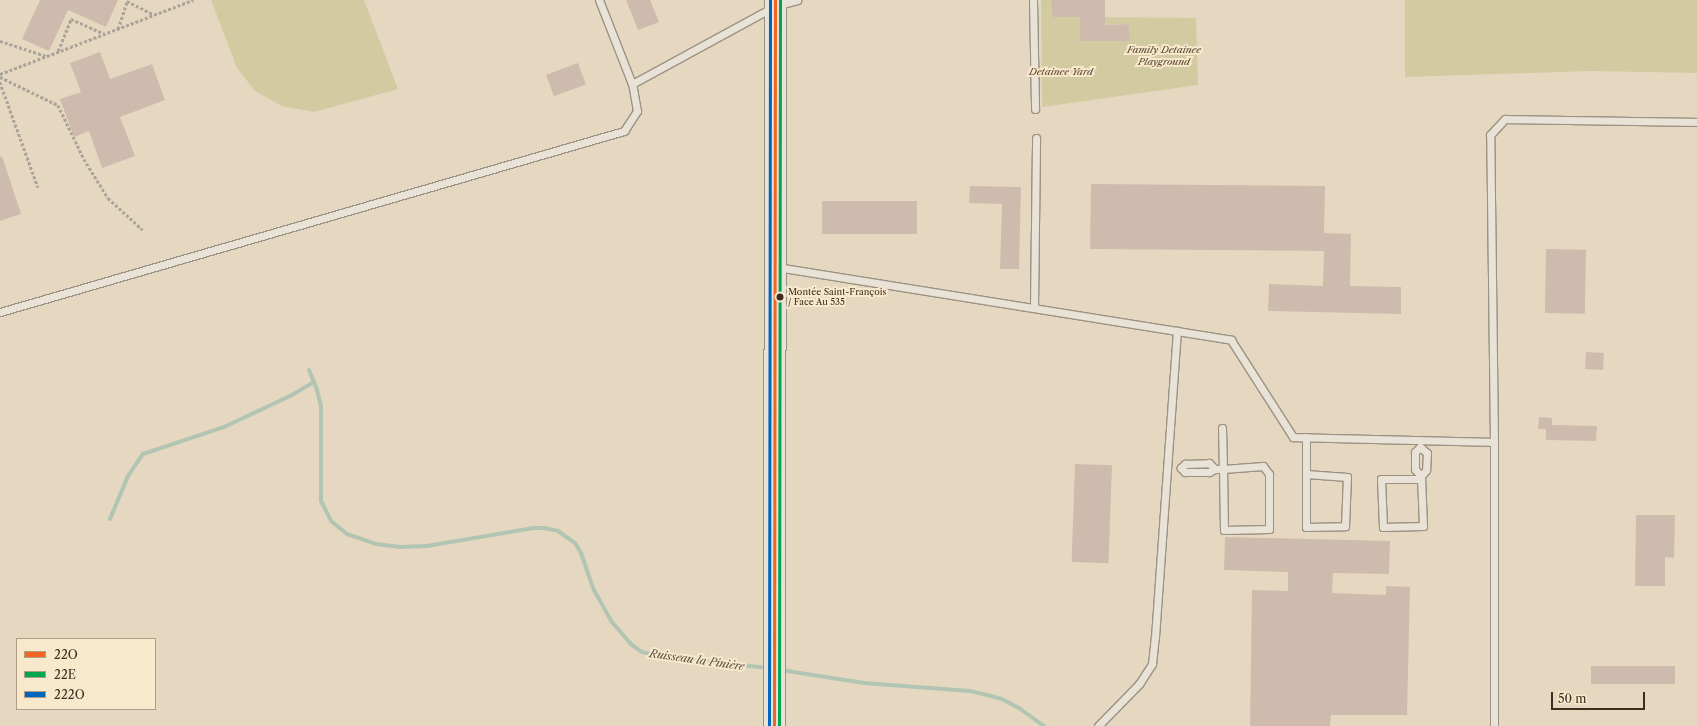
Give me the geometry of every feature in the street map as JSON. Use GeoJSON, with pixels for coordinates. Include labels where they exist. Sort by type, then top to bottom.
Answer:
{"type":"FeatureCollection","features":[{"type":"Feature","properties":{"kind":"street"},"geometry":{"type":"LineString","coordinates":[[774,726],[775,3]]}},
{"type":"Feature","properties":{"kind":"lane"},"geometry":{"type":"LineString","coordinates":[[0,312],[624,131],[637,111],[632,84],[599,0]]}},
{"type":"Feature","properties":{"kind":"lane"},"geometry":{"type":"LineString","coordinates":[[632,84],[775,3],[797,0]]}},
{"type":"Feature","properties":{"kind":"lane"},"geometry":{"type":"LineString","coordinates":[[1033,0],[1035,109]]}},
{"type":"Feature","properties":{"kind":"lane"},"geometry":{"type":"LineString","coordinates":[[1494,726],[1494,442],[1490,135],[1505,119],[1697,122]]}},
{"type":"Feature","properties":{"kind":"lane"},"geometry":{"type":"LineString","coordinates":[[1034,308],[1036,138]]}},
{"type":"Feature","properties":{"kind":"lane"},"geometry":{"type":"LineString","coordinates":[[775,266],[1231,340],[1293,437],[1420,444],[1494,442]]}},
{"type":"Feature","properties":{"kind":"lane"},"geometry":{"type":"LineString","coordinates":[[1098,726],[1140,684],[1152,664],[1177,331]]}},
{"type":"Feature","properties":{"kind":"lane"},"geometry":{"type":"LineString","coordinates":[[1167,468],[1181,468],[1185,464],[1210,463],[1215,469],[1224,470],[1263,466],[1270,474],[1269,529],[1224,530],[1224,470],[1222,428]]}},
{"type":"Feature","properties":{"kind":"lane"},"geometry":{"type":"LineString","coordinates":[[1306,437],[1306,474],[1306,527],[1345,526],[1347,477],[1306,474]]}},
{"type":"Feature","properties":{"kind":"lane"},"geometry":{"type":"LineString","coordinates":[[1420,444],[1427,453],[1426,470],[1421,478]]}},
{"type":"Feature","properties":{"kind":"lane"},"geometry":{"type":"LineString","coordinates":[[1420,444],[1415,452],[1415,469],[1421,478],[1423,526],[1383,527],[1381,479],[1421,478]]}},
{"type":"Feature","properties":{"kind":"path"},"geometry":{"type":"LineString","coordinates":[[0,76],[47,56],[193,0]]}},
{"type":"Feature","properties":{"kind":"path"},"geometry":{"type":"LineString","coordinates":[[118,29],[127,1],[154,15]]}},
{"type":"Feature","properties":{"kind":"path"},"geometry":{"type":"LineString","coordinates":[[58,52],[71,19],[104,34]]}},
{"type":"Feature","properties":{"kind":"path"},"geometry":{"type":"LineString","coordinates":[[0,41],[47,56]]}},
{"type":"Feature","properties":{"kind":"path"},"geometry":{"type":"LineString","coordinates":[[0,76],[58,105],[84,159],[108,198],[143,230]]}},
{"type":"Feature","properties":{"kind":"path"},"geometry":{"type":"LineString","coordinates":[[0,82],[38,187]]}},
{"type":"Feature","properties":{"kind":"green space"},"geometry":{"type":"Polygon","coordinates":[[[211,0],[364,0],[398,89],[314,112],[282,106],[255,91],[237,68],[211,0]]]}},
{"type":"Feature","properties":{"kind":"green space"},"geometry":{"type":"Polygon","coordinates":[[[1041,0],[1051,0],[1052,17],[1080,17],[1081,41],[1130,40],[1129,24],[1085,25],[1085,17],[1196,18],[1198,85],[1042,107],[1041,0]]]}},
{"type":"Feature","properties":{"kind":"green space"},"geometry":{"type":"Polygon","coordinates":[[[1405,0],[1697,0],[1697,73],[1591,71],[1405,77],[1405,0]]]}},
{"type":"Feature","properties":{"kind":"building"},"geometry":{"type":"Polygon","coordinates":[[[40,0],[118,0],[106,27],[68,10],[49,51],[22,39],[40,0]]]}},
{"type":"Feature","properties":{"kind":"building"},"geometry":{"type":"Polygon","coordinates":[[[626,0],[650,0],[659,22],[638,30],[626,0]]]}},
{"type":"Feature","properties":{"kind":"building"},"geometry":{"type":"Polygon","coordinates":[[[1051,0],[1105,0],[1105,25],[1129,24],[1130,41],[1080,41],[1080,17],[1052,17],[1051,0]]]}},
{"type":"Feature","properties":{"kind":"building"},"geometry":{"type":"Polygon","coordinates":[[[100,52],[110,79],[152,64],[165,100],[120,117],[135,156],[102,168],[89,131],[74,137],[60,99],[81,92],[70,63],[100,52]]]}},
{"type":"Feature","properties":{"kind":"building"},"geometry":{"type":"Polygon","coordinates":[[[578,63],[586,85],[554,96],[546,75],[578,63]]]}},
{"type":"Feature","properties":{"kind":"building"},"geometry":{"type":"Polygon","coordinates":[[[2,156],[21,214],[0,221],[0,157],[2,156]]]}},
{"type":"Feature","properties":{"kind":"building"},"geometry":{"type":"Polygon","coordinates":[[[1091,184],[1325,186],[1324,233],[1351,234],[1350,286],[1401,287],[1401,314],[1268,311],[1269,284],[1323,286],[1324,251],[1090,249],[1091,184]]]}},
{"type":"Feature","properties":{"kind":"building"},"geometry":{"type":"Polygon","coordinates":[[[970,186],[1021,187],[1019,269],[1000,269],[1002,204],[969,203],[970,186]]]}},
{"type":"Feature","properties":{"kind":"building"},"geometry":{"type":"Polygon","coordinates":[[[822,201],[917,201],[917,234],[822,234],[822,201]]]}},
{"type":"Feature","properties":{"kind":"building"},"geometry":{"type":"Polygon","coordinates":[[[1546,249],[1586,250],[1585,314],[1545,313],[1546,249]]]}},
{"type":"Feature","properties":{"kind":"building"},"geometry":{"type":"Polygon","coordinates":[[[1586,352],[1604,353],[1603,370],[1585,369],[1586,352]]]}},
{"type":"Feature","properties":{"kind":"building"},"geometry":{"type":"Polygon","coordinates":[[[1539,417],[1552,418],[1552,425],[1597,426],[1596,441],[1546,440],[1546,429],[1538,429],[1539,417]]]}},
{"type":"Feature","properties":{"kind":"building"},"geometry":{"type":"Polygon","coordinates":[[[1075,464],[1112,465],[1109,563],[1072,562],[1075,464]]]}},
{"type":"Feature","properties":{"kind":"building"},"geometry":{"type":"Polygon","coordinates":[[[1636,515],[1675,515],[1674,558],[1665,557],[1665,586],[1635,586],[1636,515]]]}},
{"type":"Feature","properties":{"kind":"building"},"geometry":{"type":"Polygon","coordinates":[[[1225,537],[1390,541],[1389,574],[1333,573],[1332,593],[1386,595],[1386,586],[1410,587],[1407,715],[1331,715],[1330,726],[1250,726],[1252,590],[1288,591],[1288,572],[1224,570],[1225,537]]]}},
{"type":"Feature","properties":{"kind":"building"},"geometry":{"type":"Polygon","coordinates":[[[1591,666],[1675,666],[1675,684],[1591,684],[1591,666]]]}},
{"type":"Feature","properties":{"kind":"waterway","name":"Ruisseau la Pinière"},"geometry":{"type":"LineString","coordinates":[[309,370],[317,390],[321,406],[321,501],[331,521],[347,534],[376,544],[400,547],[427,546],[533,528],[544,528],[558,531],[575,543],[581,553],[594,590],[611,621],[632,645],[642,652],[667,657],[768,668]]}},
{"type":"Feature","properties":{"kind":"waterway"},"geometry":{"type":"LineString","coordinates":[[110,519],[128,476],[143,454],[224,427],[292,395],[314,382]]}},
{"type":"Feature","properties":{"kind":"waterway","name":"Ruisseau la Pinière"},"geometry":{"type":"LineString","coordinates":[[781,670],[864,683],[970,691],[1002,699],[1019,708],[1044,726]]}},
{"type":"Feature","properties":{"kind":"transit line","name":"222O"},"geometry":{"type":"LineString","coordinates":[[769,726],[770,0]]}},
{"type":"Feature","properties":{"kind":"transit line","name":"22O"},"geometry":{"type":"LineString","coordinates":[[774,726],[775,0]]}},
{"type":"Feature","properties":{"kind":"transit line","name":"22E"},"geometry":{"type":"LineString","coordinates":[[779,726],[780,0]]}},
{"type":"Feature","properties":{"kind":"place","name":"Montée Saint-François / Face Au 535"},"geometry":{"type":"Point","coordinates":[780,297]}},
{"type":"Feature","properties":{"kind":"park label","name":"Family Detainee Playground"},"geometry":{"type":"Point","coordinates":[1164,54]}},
{"type":"Feature","properties":{"kind":"park label","name":"Detainee Yard"},"geometry":{"type":"Point","coordinates":[1061,72]}}]}
